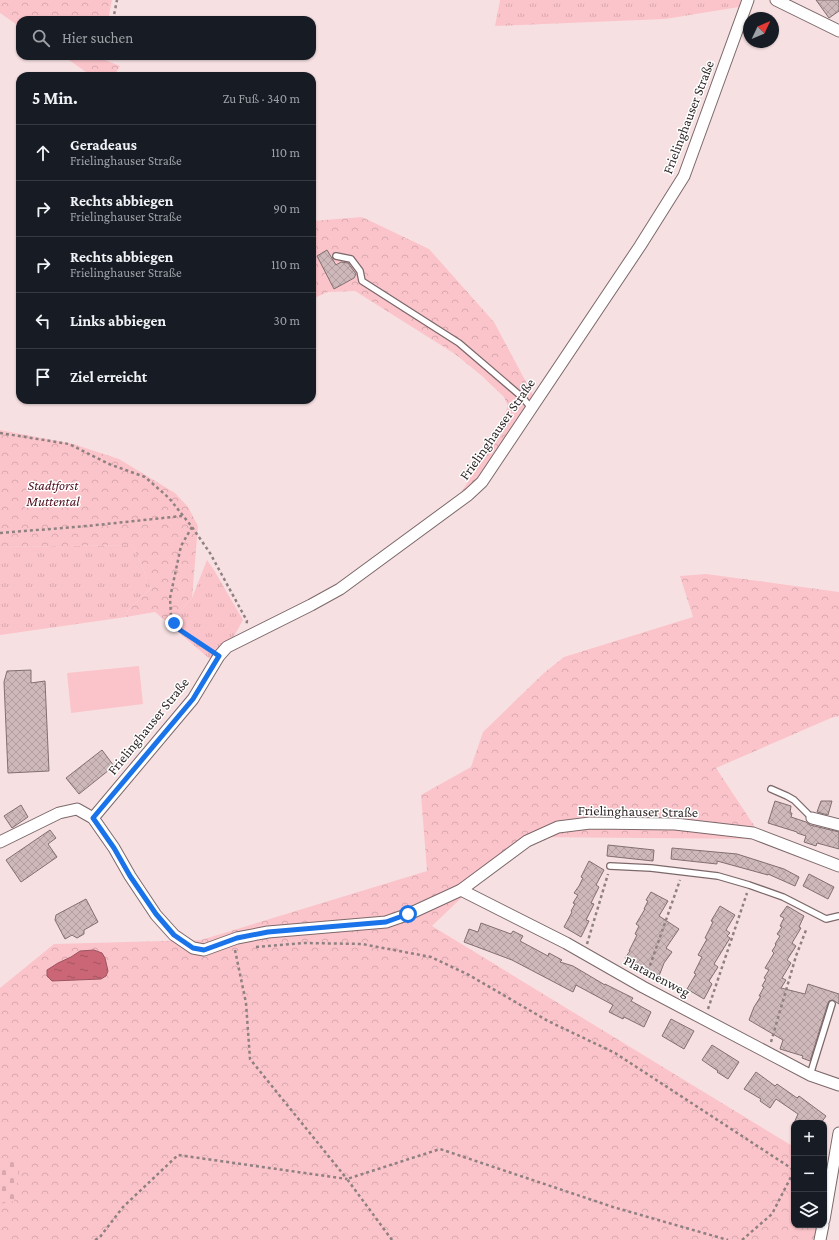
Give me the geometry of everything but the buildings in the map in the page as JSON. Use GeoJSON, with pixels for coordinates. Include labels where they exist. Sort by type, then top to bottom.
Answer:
{"type":"FeatureCollection","features":[{"type":"Feature","properties":{"kind":"street","name":"Frielinghauser Straße"},"geometry":{"type":"LineString","coordinates":[[93,818],[193,699],[219,656],[227,648],[340,589],[468,495],[482,482],[640,246],[684,176],[748,0]]}},
{"type":"Feature","properties":{"kind":"street"},"geometry":{"type":"LineString","coordinates":[[773,1],[820,25],[839,30]]}},
{"type":"Feature","properties":{"kind":"street","name":"Frielinghauser Straße"},"geometry":{"type":"LineString","coordinates":[[0,842],[59,813],[77,809],[93,818],[156,914],[174,935],[193,948],[204,950],[237,938],[268,932],[386,922],[462,890],[527,841],[558,827],[590,823],[675,824],[730,829],[753,833],[839,866]]}},
{"type":"Feature","properties":{"kind":"street"},"geometry":{"type":"LineString","coordinates":[[812,818],[839,825]]}},
{"type":"Feature","properties":{"kind":"street","name":"Platanenweg"},"geometry":{"type":"LineString","coordinates":[[462,890],[566,943],[643,987],[810,1075],[839,1085]]}},
{"type":"Feature","properties":{"kind":"street"},"geometry":{"type":"LineString","coordinates":[[827,1203],[839,1133]]}},
{"type":"Feature","properties":{"kind":"street"},"geometry":{"type":"LineString","coordinates":[[820,1240],[822,1228]]}},
{"type":"Feature","properties":{"kind":"lane"},"geometry":{"type":"LineString","coordinates":[[336,256],[351,259],[360,271],[362,281],[459,342],[522,397],[532,409]]}},
{"type":"Feature","properties":{"kind":"lane"},"geometry":{"type":"LineString","coordinates":[[771,790],[794,800],[812,818]]}},
{"type":"Feature","properties":{"kind":"lane"},"geometry":{"type":"LineString","coordinates":[[610,866],[651,868],[718,876],[750,885],[783,897],[826,919],[839,916]]}},
{"type":"Feature","properties":{"kind":"lane"},"geometry":{"type":"LineString","coordinates":[[810,1075],[832,1004]]}},
{"type":"Feature","properties":{"kind":"path"},"geometry":{"type":"LineString","coordinates":[[114,16],[117,0]]}},
{"type":"Feature","properties":{"kind":"path"},"geometry":{"type":"LineString","coordinates":[[0,433],[69,444],[109,464],[145,477],[169,498],[210,553],[246,621],[244,638]]}},
{"type":"Feature","properties":{"kind":"path"},"geometry":{"type":"LineString","coordinates":[[0,534],[182,516]]}},
{"type":"Feature","properties":{"kind":"path"},"geometry":{"type":"LineString","coordinates":[[192,527],[182,546],[170,598],[171,616],[174,623],[180,630],[219,656]]}},
{"type":"Feature","properties":{"kind":"path"},"geometry":{"type":"LineString","coordinates":[[584,954],[610,866]]}},
{"type":"Feature","properties":{"kind":"path"},"geometry":{"type":"LineString","coordinates":[[643,987],[683,873]]}},
{"type":"Feature","properties":{"kind":"path"},"geometry":{"type":"LineString","coordinates":[[705,1019],[750,885]]}},
{"type":"Feature","properties":{"kind":"path"},"geometry":{"type":"LineString","coordinates":[[768,1052],[796,956],[806,930]]}},
{"type":"Feature","properties":{"kind":"path"},"geometry":{"type":"LineString","coordinates":[[250,948],[305,943],[362,944],[431,957],[469,975],[548,1021],[615,1054],[791,1168]]}},
{"type":"Feature","properties":{"kind":"path"},"geometry":{"type":"LineString","coordinates":[[242,948],[234,949],[246,1003],[250,1059],[347,1179],[392,1240]]}},
{"type":"Feature","properties":{"kind":"path"},"geometry":{"type":"LineString","coordinates":[[95,1240],[100,1236],[123,1207],[178,1155],[347,1179],[440,1149],[613,1207],[728,1240]]}},
{"type":"Feature","properties":{"kind":"path"},"geometry":{"type":"LineString","coordinates":[[742,1240],[772,1214],[791,1176]]}},
{"type":"Feature","properties":{"kind":"green space"},"geometry":{"type":"Polygon","coordinates":[[[0,0],[112,0],[109,16],[16,16],[16,24],[0,13],[0,0]]]}},
{"type":"Feature","properties":{"kind":"green space"},"geometry":{"type":"Polygon","coordinates":[[[500,0],[741,0],[739,7],[665,19],[495,26],[500,0]]]}},
{"type":"Feature","properties":{"kind":"green space"},"geometry":{"type":"Polygon","coordinates":[[[69,60],[105,60],[120,66],[116,72],[86,72],[69,60]]]}},
{"type":"Feature","properties":{"kind":"green space"},"geometry":{"type":"Polygon","coordinates":[[[362,217],[429,249],[494,322],[534,397],[484,472],[470,488],[459,496],[487,451],[508,406],[504,397],[482,376],[455,354],[355,291],[328,292],[316,297],[316,221],[362,217]]]}},
{"type":"Feature","properties":{"kind":"green space","name":"Stadtforst Muttental"},"geometry":{"type":"Polygon","coordinates":[[[0,430],[73,444],[119,459],[175,493],[188,507],[198,526],[192,598],[169,624],[155,612],[126,617],[128,610],[151,588],[133,545],[0,547],[0,430]]]}},
{"type":"Feature","properties":{"kind":"green space"},"geometry":{"type":"Polygon","coordinates":[[[133,545],[151,588],[128,610],[126,617],[0,635],[0,547],[133,545]]]}},
{"type":"Feature","properties":{"kind":"green space"},"geometry":{"type":"Polygon","coordinates":[[[207,560],[243,620],[233,638],[212,661],[169,624],[192,598],[207,560]]]}},
{"type":"Feature","properties":{"kind":"green space"},"geometry":{"type":"Polygon","coordinates":[[[706,574],[839,592],[839,716],[831,718],[716,768],[763,839],[525,837],[432,926],[791,1145],[791,1228],[818,1228],[816,1240],[0,1240],[0,988],[54,944],[201,940],[427,871],[421,795],[471,767],[483,732],[544,673],[564,657],[693,617],[680,576],[706,574]]]}},
{"type":"Feature","properties":{"kind":"green space"},"geometry":{"type":"Polygon","coordinates":[[[139,666],[143,704],[71,713],[67,673],[139,666]]]}},
{"type":"Feature","properties":{"kind":"green space"},"geometry":{"type":"Polygon","coordinates":[[[21,1160],[14,1201],[0,1204],[0,1163],[21,1160]]]}},
{"type":"Feature","properties":{"kind":"water"},"geometry":{"type":"Polygon","coordinates":[[[94,950],[102,953],[105,958],[108,971],[106,976],[101,979],[52,981],[47,976],[47,970],[58,963],[80,951],[94,950]]]}},
{"type":"Feature","properties":{"kind":"route"},"geometry":{"type":"LineString","coordinates":[[174,623],[180,630],[219,656],[193,699],[93,818],[156,914],[174,935],[193,948],[204,950],[237,938],[268,932],[386,922],[408,914]]}}]}
